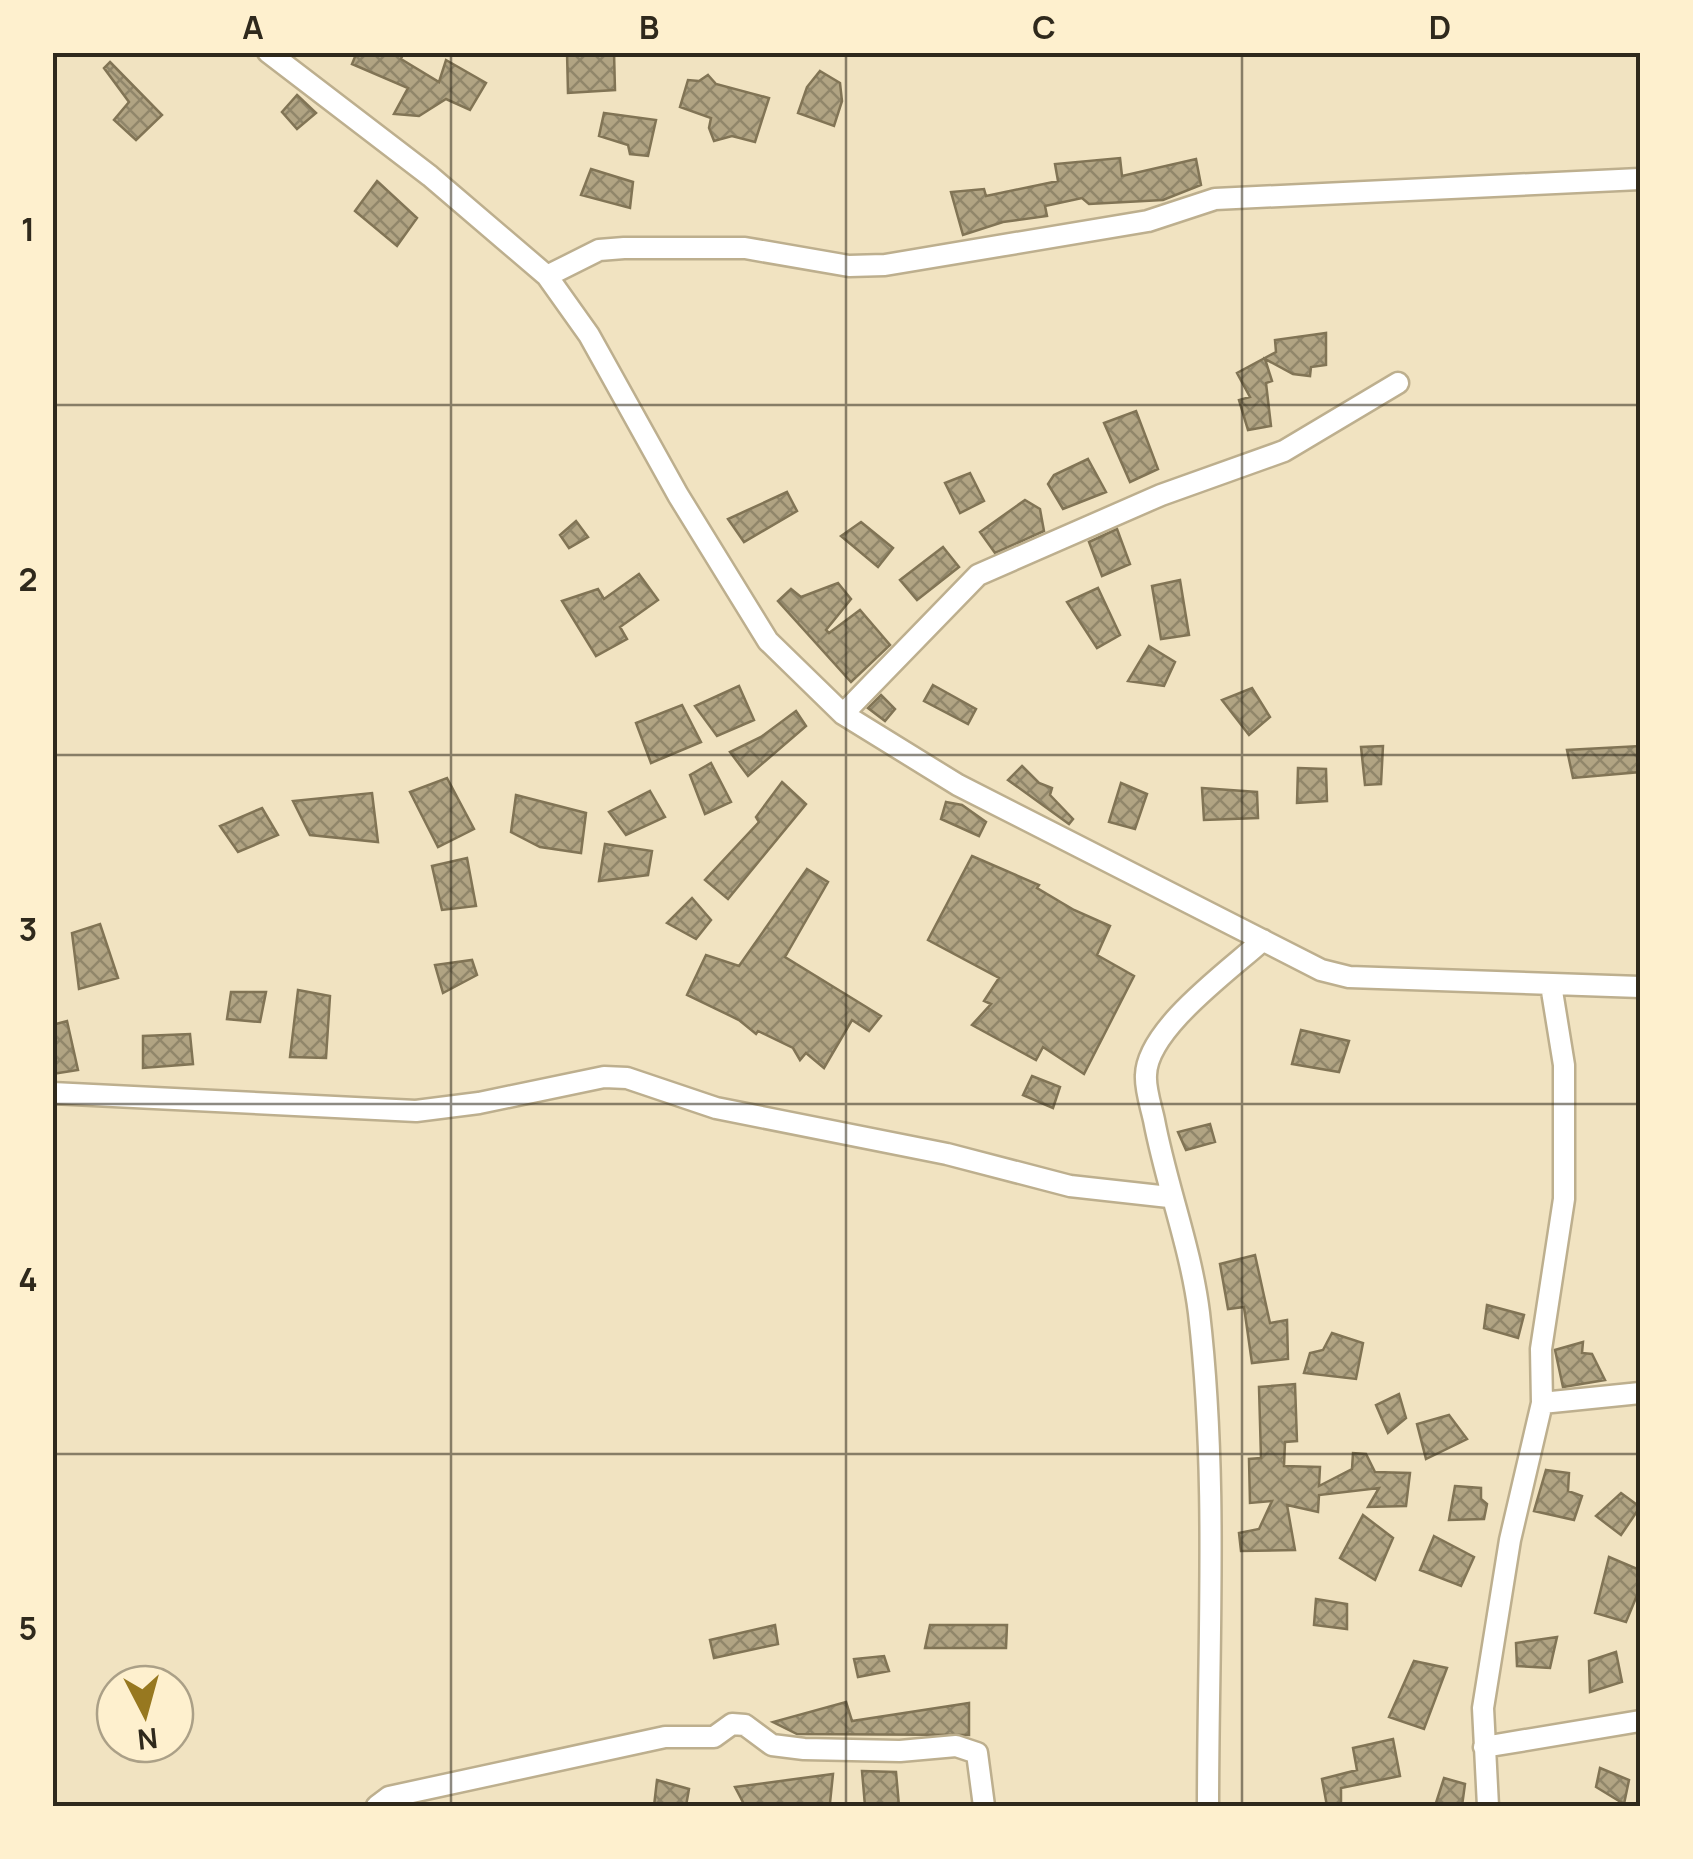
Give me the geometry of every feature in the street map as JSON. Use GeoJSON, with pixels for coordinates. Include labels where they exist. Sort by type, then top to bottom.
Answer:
{"type":"FeatureCollection","features":[{"type":"Feature","properties":{"kind":"street"},"geometry":{"type":"LineString","coordinates":[[268,52],[415,164],[546,276],[589,335],[678,495],[768,641],[843,714],[958,784],[1321,970],[1349,977],[1640,987]]}},
{"type":"Feature","properties":{"kind":"street"},"geometry":{"type":"LineString","coordinates":[[546,276],[599,250],[745,248],[849,266],[885,265],[1148,220],[1216,199],[1640,179]]}},
{"type":"Feature","properties":{"kind":"street"},"geometry":{"type":"LineString","coordinates":[[843,714],[978,575],[1161,495],[1284,451],[1398,383]]}},
{"type":"Feature","properties":{"kind":"street"},"geometry":{"type":"LineString","coordinates":[[1208,1806],[1212,1504],[1208,1410],[1198,1307],[1170,1196],[1146,1074],[1153,1048],[1169,1026],[1263,940]]}},
{"type":"Feature","properties":{"kind":"street"},"geometry":{"type":"LineString","coordinates":[[1488,1806],[1483,1708],[1510,1540],[1542,1403],[1541,1349],[1564,1199],[1564,1065],[1551,985]]}},
{"type":"Feature","properties":{"kind":"street"},"geometry":{"type":"LineString","coordinates":[[52,1093],[416,1110],[479,1104],[604,1076],[627,1078],[716,1108],[947,1154],[1070,1186],[1170,1196]]}},
{"type":"Feature","properties":{"kind":"street"},"geometry":{"type":"LineString","coordinates":[[1542,1403],[1640,1393]]}},
{"type":"Feature","properties":{"kind":"street"},"geometry":{"type":"LineString","coordinates":[[1484,1748],[1640,1721]]}},
{"type":"Feature","properties":{"kind":"street"},"geometry":{"type":"LineString","coordinates":[[378,1806],[389,1797],[665,1737],[714,1736],[732,1724],[745,1725],[772,1745],[804,1749],[900,1751],[956,1746],[977,1752],[984,1806]]}},
{"type":"Feature","properties":{"kind":"building"},"geometry":{"type":"Polygon","coordinates":[[[357,52],[404,52],[401,59],[439,82],[446,60],[486,83],[470,110],[446,99],[419,116],[394,114],[408,88],[352,64],[357,52]]]}},
{"type":"Feature","properties":{"kind":"building"},"geometry":{"type":"Polygon","coordinates":[[[567,52],[614,52],[615,90],[568,93],[567,52]]]}},
{"type":"Feature","properties":{"kind":"building"},"geometry":{"type":"Polygon","coordinates":[[[110,62],[162,115],[136,140],[114,120],[129,102],[104,68],[110,62]]]}},
{"type":"Feature","properties":{"kind":"building"},"geometry":{"type":"Polygon","coordinates":[[[820,71],[840,83],[842,101],[834,126],[798,113],[807,87],[820,71]]]}},
{"type":"Feature","properties":{"kind":"building"},"geometry":{"type":"Polygon","coordinates":[[[708,75],[716,84],[769,98],[755,142],[732,136],[714,141],[709,128],[711,118],[680,107],[688,80],[699,81],[708,75]]]}},
{"type":"Feature","properties":{"kind":"building"},"geometry":{"type":"Polygon","coordinates":[[[297,95],[316,113],[297,129],[282,112],[297,95]]]}},
{"type":"Feature","properties":{"kind":"building"},"geometry":{"type":"Polygon","coordinates":[[[604,113],[656,120],[648,156],[630,154],[628,145],[599,136],[604,113]]]}},
{"type":"Feature","properties":{"kind":"building"},"geometry":{"type":"Polygon","coordinates":[[[1120,158],[1122,176],[1196,159],[1201,185],[1163,200],[1089,204],[1082,198],[1045,206],[1047,216],[1003,222],[963,235],[951,192],[984,189],[986,196],[1058,181],[1055,164],[1120,158]]]}},
{"type":"Feature","properties":{"kind":"building"},"geometry":{"type":"Polygon","coordinates":[[[591,169],[633,182],[630,208],[581,195],[591,169]]]}},
{"type":"Feature","properties":{"kind":"building"},"geometry":{"type":"Polygon","coordinates":[[[377,181],[417,218],[397,246],[355,211],[377,181]]]}},
{"type":"Feature","properties":{"kind":"building"},"geometry":{"type":"Polygon","coordinates":[[[1326,333],[1326,365],[1311,367],[1310,376],[1293,374],[1265,359],[1272,381],[1266,383],[1271,426],[1248,430],[1239,400],[1250,397],[1237,373],[1276,352],[1275,340],[1326,333]]]}},
{"type":"Feature","properties":{"kind":"building"},"geometry":{"type":"Polygon","coordinates":[[[1136,411],[1158,469],[1130,482],[1104,423],[1136,411]]]}},
{"type":"Feature","properties":{"kind":"building"},"geometry":{"type":"Polygon","coordinates":[[[1088,459],[1106,492],[1063,509],[1048,484],[1054,475],[1088,459]]]}},
{"type":"Feature","properties":{"kind":"building"},"geometry":{"type":"Polygon","coordinates":[[[970,473],[984,501],[960,513],[945,483],[970,473]]]}},
{"type":"Feature","properties":{"kind":"building"},"geometry":{"type":"Polygon","coordinates":[[[787,492],[797,511],[744,542],[728,519],[787,492]]]}},
{"type":"Feature","properties":{"kind":"building"},"geometry":{"type":"Polygon","coordinates":[[[1025,500],[1040,509],[1044,531],[995,553],[980,532],[1025,500]]]}},
{"type":"Feature","properties":{"kind":"building"},"geometry":{"type":"Polygon","coordinates":[[[576,521],[588,537],[569,548],[560,535],[576,521]]]}},
{"type":"Feature","properties":{"kind":"building"},"geometry":{"type":"Polygon","coordinates":[[[861,522],[893,548],[878,567],[841,536],[861,522]]]}},
{"type":"Feature","properties":{"kind":"building"},"geometry":{"type":"Polygon","coordinates":[[[1117,529],[1130,564],[1102,576],[1089,542],[1117,529]]]}},
{"type":"Feature","properties":{"kind":"building"},"geometry":{"type":"Polygon","coordinates":[[[943,547],[959,567],[917,600],[900,580],[943,547]]]}},
{"type":"Feature","properties":{"kind":"building"},"geometry":{"type":"Polygon","coordinates":[[[639,574],[658,600],[620,627],[627,639],[596,656],[562,601],[598,589],[604,599],[639,574]]]}},
{"type":"Feature","properties":{"kind":"building"},"geometry":{"type":"Polygon","coordinates":[[[1180,580],[1189,635],[1161,639],[1152,586],[1180,580]]]}},
{"type":"Feature","properties":{"kind":"building"},"geometry":{"type":"Polygon","coordinates":[[[838,583],[851,599],[826,630],[829,633],[860,610],[890,645],[851,682],[778,601],[791,589],[801,597],[838,583]]]}},
{"type":"Feature","properties":{"kind":"building"},"geometry":{"type":"Polygon","coordinates":[[[1098,588],[1120,635],[1097,648],[1067,602],[1098,588]]]}},
{"type":"Feature","properties":{"kind":"building"},"geometry":{"type":"Polygon","coordinates":[[[1149,646],[1175,662],[1164,686],[1128,681],[1149,646]]]}},
{"type":"Feature","properties":{"kind":"building"},"geometry":{"type":"Polygon","coordinates":[[[933,685],[976,709],[968,724],[924,701],[933,685]]]}},
{"type":"Feature","properties":{"kind":"building"},"geometry":{"type":"Polygon","coordinates":[[[739,686],[754,720],[717,736],[695,706],[739,686]]]}},
{"type":"Feature","properties":{"kind":"building"},"geometry":{"type":"Polygon","coordinates":[[[1252,688],[1270,717],[1249,735],[1222,700],[1252,688]]]}},
{"type":"Feature","properties":{"kind":"building"},"geometry":{"type":"Polygon","coordinates":[[[881,695],[895,709],[885,721],[868,708],[881,695]]]}},
{"type":"Feature","properties":{"kind":"building"},"geometry":{"type":"Polygon","coordinates":[[[682,705],[701,742],[651,763],[636,723],[682,705]]]}},
{"type":"Feature","properties":{"kind":"building"},"geometry":{"type":"Polygon","coordinates":[[[796,711],[806,726],[748,776],[730,752],[761,737],[796,711]]]}},
{"type":"Feature","properties":{"kind":"building"},"geometry":{"type":"Polygon","coordinates":[[[1383,746],[1381,784],[1365,785],[1361,747],[1383,746]]]}},
{"type":"Feature","properties":{"kind":"building"},"geometry":{"type":"Polygon","coordinates":[[[1640,746],[1640,772],[1573,778],[1567,750],[1640,746]]]}},
{"type":"Feature","properties":{"kind":"building"},"geometry":{"type":"Polygon","coordinates":[[[711,763],[731,802],[705,814],[690,775],[711,763]]]}},
{"type":"Feature","properties":{"kind":"building"},"geometry":{"type":"Polygon","coordinates":[[[1022,766],[1039,783],[1052,788],[1050,795],[1073,819],[1069,824],[1008,780],[1022,766]]]}},
{"type":"Feature","properties":{"kind":"building"},"geometry":{"type":"Polygon","coordinates":[[[1298,768],[1326,769],[1327,801],[1297,803],[1298,768]]]}},
{"type":"Feature","properties":{"kind":"building"},"geometry":{"type":"Polygon","coordinates":[[[447,778],[474,829],[438,847],[410,792],[447,778]]]}},
{"type":"Feature","properties":{"kind":"building"},"geometry":{"type":"Polygon","coordinates":[[[782,782],[806,804],[728,899],[705,880],[759,822],[756,817],[782,782]]]}},
{"type":"Feature","properties":{"kind":"building"},"geometry":{"type":"Polygon","coordinates":[[[1121,783],[1147,794],[1135,829],[1109,822],[1121,783]]]}},
{"type":"Feature","properties":{"kind":"building"},"geometry":{"type":"Polygon","coordinates":[[[1202,788],[1257,792],[1258,818],[1204,820],[1202,788]]]}},
{"type":"Feature","properties":{"kind":"building"},"geometry":{"type":"Polygon","coordinates":[[[650,791],[665,817],[626,835],[609,812],[650,791]]]}},
{"type":"Feature","properties":{"kind":"building"},"geometry":{"type":"Polygon","coordinates":[[[372,793],[378,842],[310,835],[293,801],[372,793]]]}},
{"type":"Feature","properties":{"kind":"building"},"geometry":{"type":"Polygon","coordinates":[[[516,795],[586,813],[581,853],[540,847],[511,832],[516,795]]]}},
{"type":"Feature","properties":{"kind":"building"},"geometry":{"type":"Polygon","coordinates":[[[946,802],[962,805],[986,822],[979,836],[941,819],[946,802]]]}},
{"type":"Feature","properties":{"kind":"building"},"geometry":{"type":"Polygon","coordinates":[[[262,808],[278,835],[238,852],[220,826],[262,808]]]}},
{"type":"Feature","properties":{"kind":"building"},"geometry":{"type":"Polygon","coordinates":[[[605,844],[652,851],[648,875],[599,881],[605,844]]]}},
{"type":"Feature","properties":{"kind":"building"},"geometry":{"type":"Polygon","coordinates":[[[972,856],[1039,885],[1037,888],[1074,910],[1110,926],[1097,955],[1134,976],[1084,1074],[1043,1047],[1036,1060],[972,1025],[991,1004],[984,1001],[999,978],[928,940],[972,856]]]}},
{"type":"Feature","properties":{"kind":"building"},"geometry":{"type":"Polygon","coordinates":[[[467,858],[476,906],[442,910],[432,866],[467,858]]]}},
{"type":"Feature","properties":{"kind":"building"},"geometry":{"type":"Polygon","coordinates":[[[807,869],[828,882],[785,957],[881,1016],[869,1031],[852,1020],[824,1068],[806,1053],[800,1060],[793,1048],[758,1031],[756,1034],[739,1020],[687,995],[706,955],[739,966],[807,869]]]}},
{"type":"Feature","properties":{"kind":"building"},"geometry":{"type":"Polygon","coordinates":[[[692,898],[711,920],[696,939],[667,923],[692,898]]]}},
{"type":"Feature","properties":{"kind":"building"},"geometry":{"type":"Polygon","coordinates":[[[100,924],[118,978],[79,989],[72,933],[100,924]]]}},
{"type":"Feature","properties":{"kind":"building"},"geometry":{"type":"Polygon","coordinates":[[[472,960],[477,975],[443,993],[435,965],[472,960]]]}},
{"type":"Feature","properties":{"kind":"building"},"geometry":{"type":"Polygon","coordinates":[[[298,990],[330,996],[326,1058],[290,1057],[298,990]]]}},
{"type":"Feature","properties":{"kind":"building"},"geometry":{"type":"Polygon","coordinates":[[[231,992],[266,992],[260,1022],[227,1019],[231,992]]]}},
{"type":"Feature","properties":{"kind":"building"},"geometry":{"type":"Polygon","coordinates":[[[67,1021],[78,1070],[52,1074],[52,1025],[67,1021]]]}},
{"type":"Feature","properties":{"kind":"building"},"geometry":{"type":"Polygon","coordinates":[[[1301,1030],[1349,1041],[1339,1072],[1292,1064],[1301,1030]]]}},
{"type":"Feature","properties":{"kind":"building"},"geometry":{"type":"Polygon","coordinates":[[[190,1034],[193,1064],[143,1068],[143,1036],[190,1034]]]}},
{"type":"Feature","properties":{"kind":"building"},"geometry":{"type":"Polygon","coordinates":[[[1032,1076],[1060,1087],[1053,1108],[1023,1095],[1032,1076]]]}},
{"type":"Feature","properties":{"kind":"building"},"geometry":{"type":"Polygon","coordinates":[[[1210,1124],[1215,1142],[1186,1150],[1178,1132],[1210,1124]]]}},
{"type":"Feature","properties":{"kind":"building"},"geometry":{"type":"Polygon","coordinates":[[[1255,1255],[1270,1323],[1287,1320],[1288,1359],[1252,1363],[1244,1307],[1228,1309],[1220,1264],[1255,1255]]]}},
{"type":"Feature","properties":{"kind":"building"},"geometry":{"type":"Polygon","coordinates":[[[1487,1305],[1524,1315],[1518,1338],[1484,1328],[1487,1305]]]}},
{"type":"Feature","properties":{"kind":"building"},"geometry":{"type":"Polygon","coordinates":[[[1332,1333],[1363,1343],[1356,1379],[1304,1373],[1310,1353],[1323,1350],[1332,1333]]]}},
{"type":"Feature","properties":{"kind":"building"},"geometry":{"type":"Polygon","coordinates":[[[1583,1342],[1582,1353],[1592,1354],[1605,1380],[1563,1387],[1555,1350],[1583,1342]]]}},
{"type":"Feature","properties":{"kind":"building"},"geometry":{"type":"Polygon","coordinates":[[[1295,1384],[1297,1441],[1285,1442],[1284,1466],[1320,1467],[1319,1486],[1352,1469],[1353,1453],[1366,1454],[1375,1472],[1410,1473],[1406,1506],[1368,1507],[1379,1488],[1319,1495],[1318,1512],[1287,1505],[1295,1550],[1241,1551],[1239,1533],[1259,1529],[1272,1501],[1250,1503],[1249,1459],[1261,1458],[1259,1387],[1295,1384]]]}},
{"type":"Feature","properties":{"kind":"building"},"geometry":{"type":"Polygon","coordinates":[[[1399,1394],[1406,1418],[1388,1433],[1376,1405],[1399,1394]]]}},
{"type":"Feature","properties":{"kind":"building"},"geometry":{"type":"Polygon","coordinates":[[[1449,1415],[1467,1439],[1426,1459],[1417,1424],[1449,1415]]]}},
{"type":"Feature","properties":{"kind":"building"},"geometry":{"type":"Polygon","coordinates":[[[1546,1470],[1569,1473],[1568,1491],[1582,1496],[1574,1520],[1534,1511],[1546,1470]]]}},
{"type":"Feature","properties":{"kind":"building"},"geometry":{"type":"Polygon","coordinates":[[[1455,1486],[1481,1488],[1481,1499],[1487,1504],[1484,1519],[1449,1520],[1455,1486]]]}},
{"type":"Feature","properties":{"kind":"building"},"geometry":{"type":"Polygon","coordinates":[[[1621,1493],[1640,1507],[1621,1535],[1596,1516],[1621,1493]]]}},
{"type":"Feature","properties":{"kind":"building"},"geometry":{"type":"Polygon","coordinates":[[[1363,1515],[1393,1538],[1375,1580],[1340,1558],[1363,1515]]]}},
{"type":"Feature","properties":{"kind":"building"},"geometry":{"type":"Polygon","coordinates":[[[1434,1536],[1474,1557],[1461,1586],[1420,1570],[1434,1536]]]}},
{"type":"Feature","properties":{"kind":"building"},"geometry":{"type":"Polygon","coordinates":[[[1609,1557],[1640,1570],[1640,1588],[1626,1622],[1595,1613],[1609,1557]]]}},
{"type":"Feature","properties":{"kind":"building"},"geometry":{"type":"Polygon","coordinates":[[[1316,1599],[1347,1604],[1347,1629],[1314,1625],[1316,1599]]]}},
{"type":"Feature","properties":{"kind":"building"},"geometry":{"type":"Polygon","coordinates":[[[775,1625],[778,1644],[714,1658],[710,1640],[775,1625]]]}},
{"type":"Feature","properties":{"kind":"building"},"geometry":{"type":"Polygon","coordinates":[[[930,1625],[1007,1625],[1006,1648],[925,1648],[930,1625]]]}},
{"type":"Feature","properties":{"kind":"building"},"geometry":{"type":"Polygon","coordinates":[[[1557,1637],[1550,1668],[1517,1666],[1516,1643],[1557,1637]]]}},
{"type":"Feature","properties":{"kind":"building"},"geometry":{"type":"Polygon","coordinates":[[[1616,1652],[1622,1682],[1590,1692],[1589,1661],[1616,1652]]]}},
{"type":"Feature","properties":{"kind":"building"},"geometry":{"type":"Polygon","coordinates":[[[884,1656],[889,1671],[858,1677],[854,1659],[884,1656]]]}},
{"type":"Feature","properties":{"kind":"building"},"geometry":{"type":"Polygon","coordinates":[[[1414,1661],[1447,1668],[1424,1729],[1389,1717],[1414,1661]]]}},
{"type":"Feature","properties":{"kind":"building"},"geometry":{"type":"Polygon","coordinates":[[[846,1702],[852,1721],[969,1703],[969,1735],[797,1734],[773,1722],[846,1702]]]}},
{"type":"Feature","properties":{"kind":"building"},"geometry":{"type":"Polygon","coordinates":[[[1393,1739],[1400,1776],[1341,1788],[1341,1806],[1327,1806],[1322,1779],[1357,1770],[1353,1748],[1393,1739]]]}},
{"type":"Feature","properties":{"kind":"building"},"geometry":{"type":"Polygon","coordinates":[[[1600,1768],[1629,1780],[1624,1804],[1596,1787],[1600,1768]]]}},
{"type":"Feature","properties":{"kind":"building"},"geometry":{"type":"Polygon","coordinates":[[[862,1771],[896,1772],[899,1806],[865,1806],[862,1771]]]}},
{"type":"Feature","properties":{"kind":"building"},"geometry":{"type":"Polygon","coordinates":[[[833,1774],[830,1803],[808,1806],[745,1806],[735,1787],[833,1774]]]}},
{"type":"Feature","properties":{"kind":"building"},"geometry":{"type":"Polygon","coordinates":[[[1444,1778],[1465,1784],[1462,1806],[1435,1806],[1444,1778]]]}},
{"type":"Feature","properties":{"kind":"building"},"geometry":{"type":"Polygon","coordinates":[[[657,1780],[689,1789],[686,1806],[654,1806],[657,1780]]]}}]}
